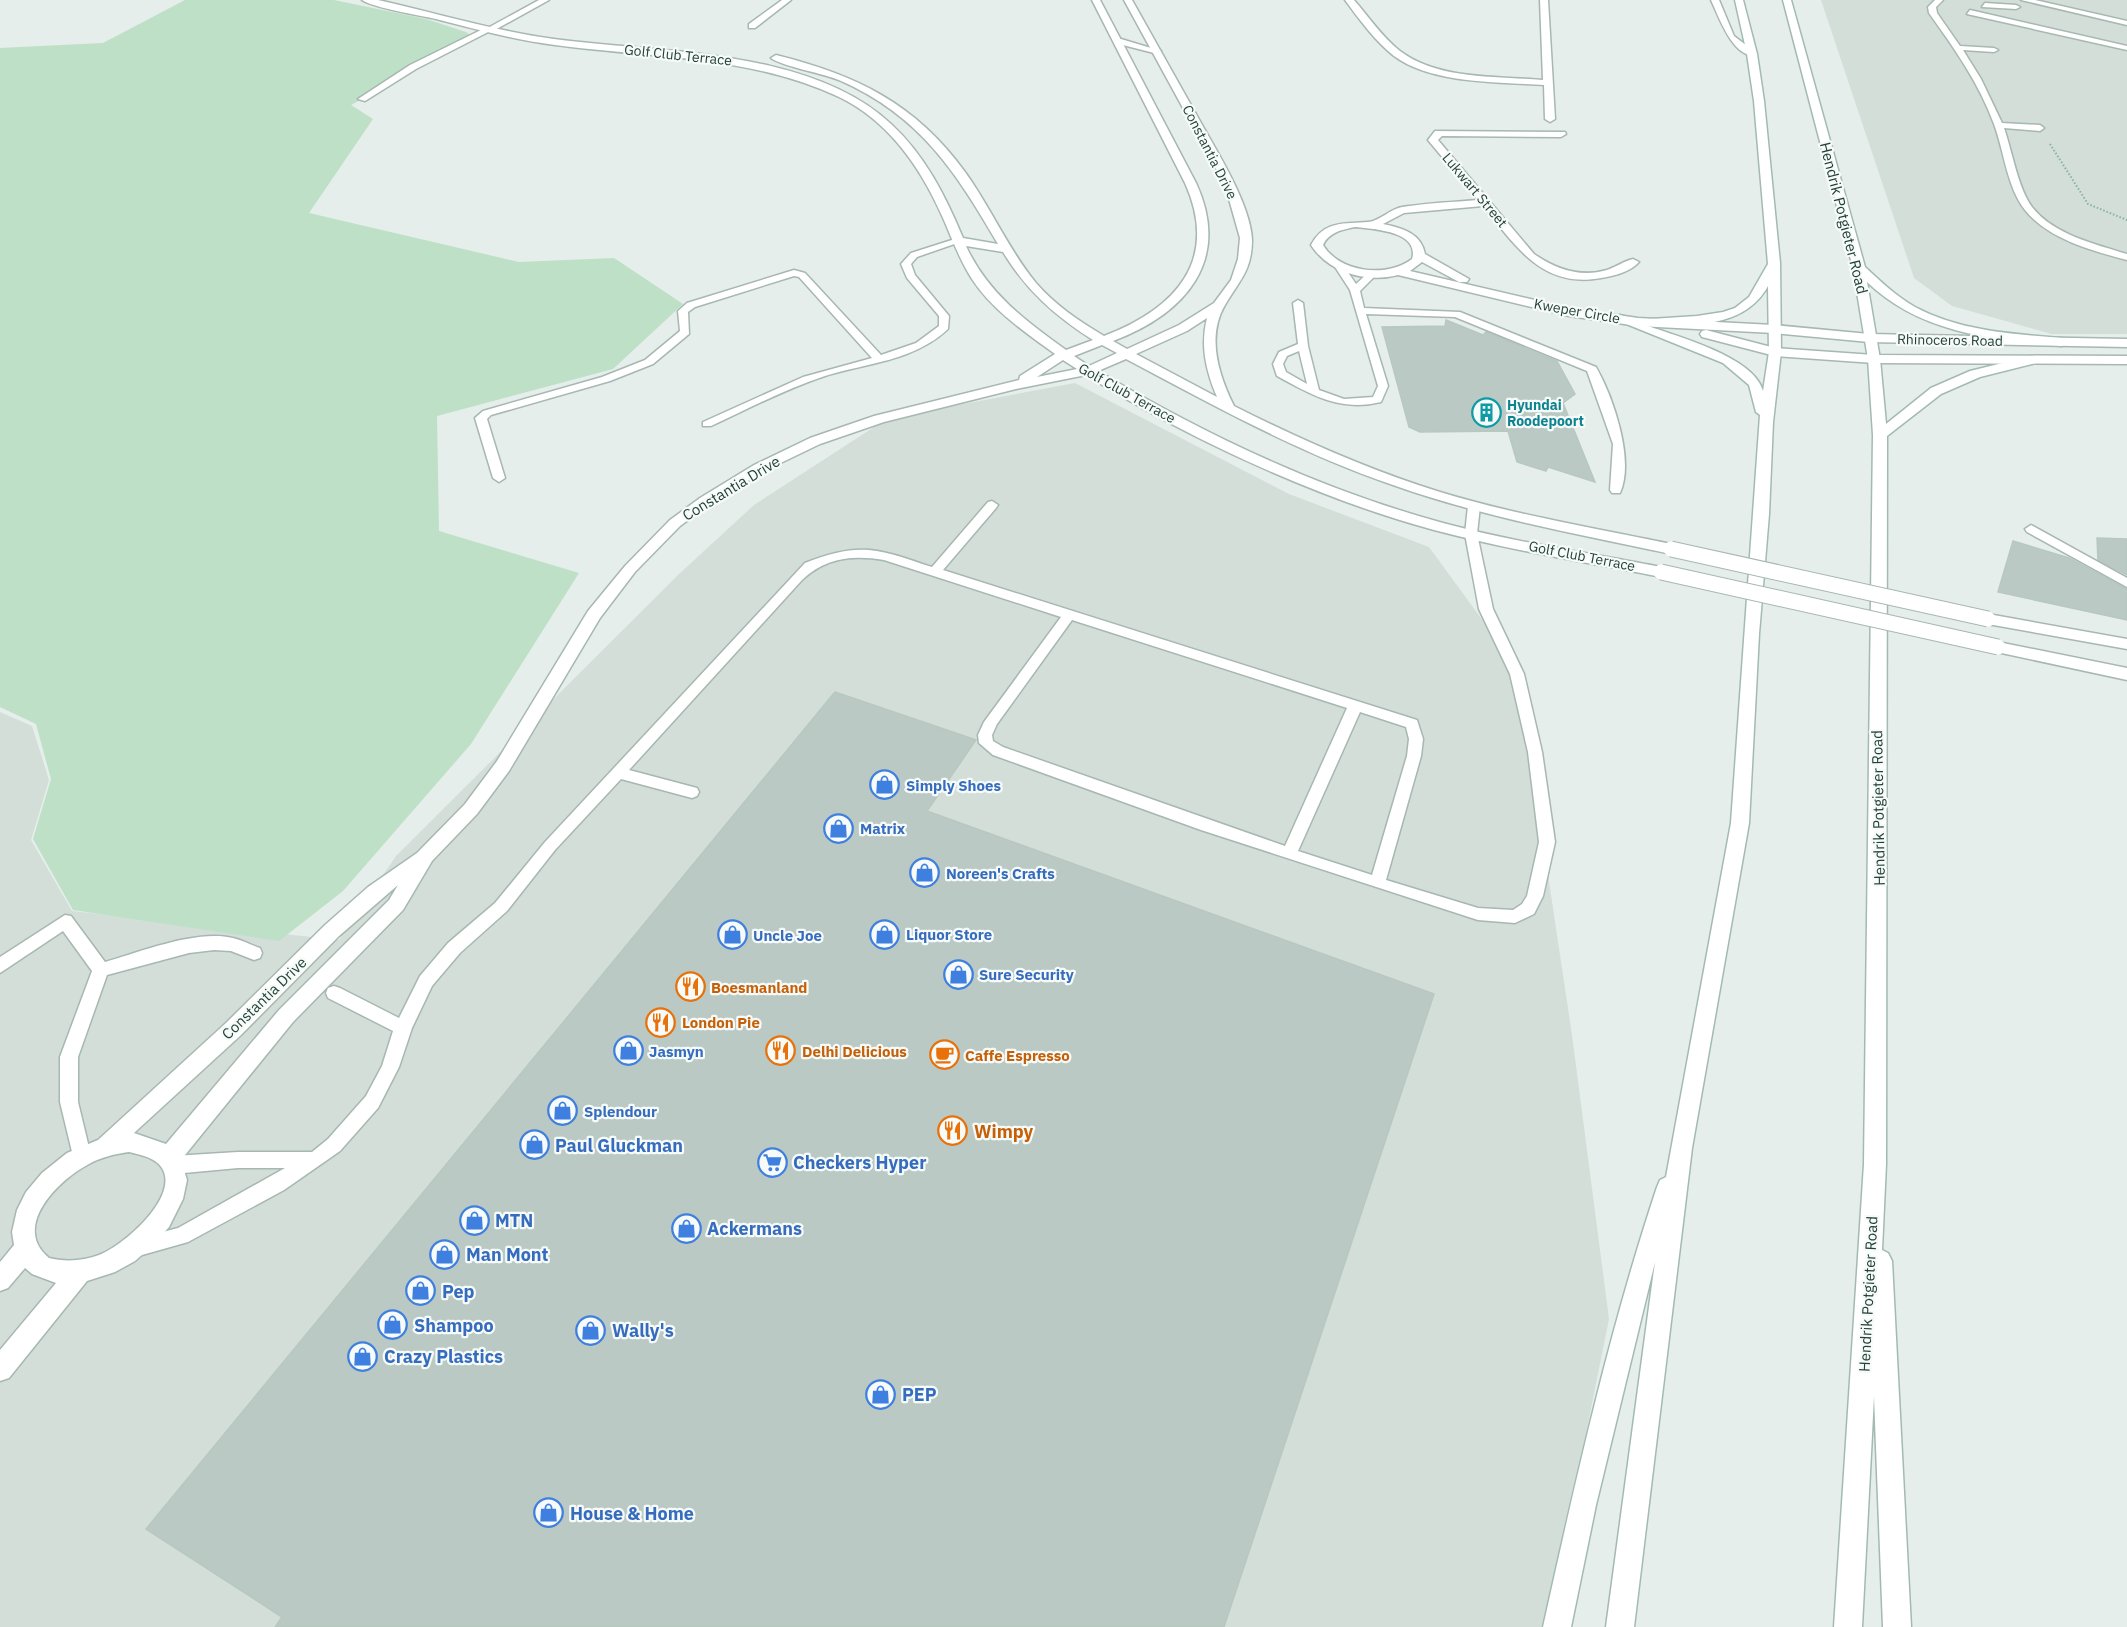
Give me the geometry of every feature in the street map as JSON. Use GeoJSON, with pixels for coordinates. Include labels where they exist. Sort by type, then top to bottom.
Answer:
{"type":"FeatureCollection","features":[{"type":"Feature","properties":{"kind":"street","name":"Golf Club Terrace"},"geometry":{"type":"LineString","coordinates":[[366,0],[558,43],[708,55],[770,68],[836,92],[864,107],[894,131],[910,151],[942,204],[977,281],[998,303],[1063,356],[1166,415],[1262,462],[1393,512],[1471,534],[1661,572],[2127,674]]}},
{"type":"Feature","properties":{"kind":"street"},"geometry":{"type":"LineString","coordinates":[[490,29],[545,0]]}},
{"type":"Feature","properties":{"kind":"street","name":"Constantia Drive"},"geometry":{"type":"LineString","coordinates":[[1016,385],[1063,356],[1144,324],[1169,306],[1183,291],[1190,278],[1204,238],[1204,225],[1193,189],[1096,0]]}},
{"type":"Feature","properties":{"kind":"street","name":"Constantia Drive"},"geometry":{"type":"LineString","coordinates":[[106,1146],[196,1064],[342,922],[395,875],[425,856],[471,809],[503,766],[594,615],[630,569],[675,523],[705,501],[759,468],[816,441],[879,419],[1016,385],[1088,371],[1183,328],[1218,306],[1236,280],[1244,259],[1246,238],[1242,222],[1230,185],[1128,0]]}},
{"type":"Feature","properties":{"kind":"street"},"geometry":{"type":"LineString","coordinates":[[1349,0],[1398,54],[1411,62],[1440,71],[1548,83]]}},
{"type":"Feature","properties":{"kind":"street"},"geometry":{"type":"LineString","coordinates":[[1544,0],[1550,120]]}},
{"type":"Feature","properties":{"kind":"street"},"geometry":{"type":"LineString","coordinates":[[1620,1627],[1681,1148],[1740,823],[1751,634],[1762,514],[1766,422],[1775,352],[1774,263],[1759,101],[1752,54],[1739,0]]}},
{"type":"Feature","properties":{"kind":"street","name":"Hendrik Potgieter Road"},"geometry":{"type":"LineString","coordinates":[[1787,0],[1859,268],[1874,359],[1880,435],[1875,1164],[1848,1627]]}},
{"type":"Feature","properties":{"kind":"street","name":"Golf Club Terrace"},"geometry":{"type":"LineString","coordinates":[[484,16],[579,36],[682,43]]}},
{"type":"Feature","properties":{"kind":"street","name":"Golf Club Terrace"},"geometry":{"type":"LineString","coordinates":[[763,55],[838,76],[888,100],[916,121],[939,144],[980,204],[982,228],[1007,249],[1039,293],[1053,306],[1105,341],[1285,438],[1340,461],[1474,506],[1988,619],[2127,644]]}},
{"type":"Feature","properties":{"kind":"street","name":"Lukwart Street"},"geometry":{"type":"LineString","coordinates":[[1561,134],[1436,135],[1433,140],[1530,256],[1549,268],[1584,277],[1609,273],[1633,262]]}},
{"type":"Feature","properties":{"kind":"street"},"geometry":{"type":"LineString","coordinates":[[1372,225],[1402,210],[1485,203]]}},
{"type":"Feature","properties":{"kind":"street"},"geometry":{"type":"LineString","coordinates":[[1402,233],[1410,214],[1423,209]]}},
{"type":"Feature","properties":{"kind":"street","name":"Kweper Circle"},"geometry":{"type":"LineString","coordinates":[[1397,271],[1415,263],[1420,256],[1419,248],[1413,240],[1402,233],[1372,225],[1340,226],[1320,237],[1317,245],[1319,253],[1340,267],[1373,273],[1397,271],[1569,312],[1638,322],[1774,329]]}},
{"type":"Feature","properties":{"kind":"street"},"geometry":{"type":"LineString","coordinates":[[958,241],[982,228]]}},
{"type":"Feature","properties":{"kind":"street"},"geometry":{"type":"LineString","coordinates":[[958,241],[1007,249]]}},
{"type":"Feature","properties":{"kind":"street","name":"Kweper Circle"},"geometry":{"type":"LineString","coordinates":[[1420,256],[1486,292]]}},
{"type":"Feature","properties":{"kind":"street"},"geometry":{"type":"LineString","coordinates":[[1638,322],[1703,319],[1741,309],[1756,297],[1774,263]]}},
{"type":"Feature","properties":{"kind":"street"},"geometry":{"type":"LineString","coordinates":[[1859,268],[1890,297],[1926,318],[1944,325],[1986,335],[2061,342]]}},
{"type":"Feature","properties":{"kind":"street"},"geometry":{"type":"LineString","coordinates":[[1218,306],[1213,317],[1209,338],[1210,354],[1214,378],[1230,410]]}},
{"type":"Feature","properties":{"kind":"street"},"geometry":{"type":"LineString","coordinates":[[1620,319],[1728,360],[1755,384],[1766,422]]}},
{"type":"Feature","properties":{"kind":"street","name":"Kweper Circle"},"geometry":{"type":"LineString","coordinates":[[1669,325],[1775,352]]}},
{"type":"Feature","properties":{"kind":"street","name":"Rhinoceros Road"},"geometry":{"type":"LineString","coordinates":[[1774,329],[1869,338],[2127,343]]}},
{"type":"Feature","properties":{"kind":"street","name":"Rhinoceros Road"},"geometry":{"type":"LineString","coordinates":[[1775,352],[1874,359],[2127,360]]}},
{"type":"Feature","properties":{"kind":"street"},"geometry":{"type":"LineString","coordinates":[[1880,435],[1936,391],[1975,374],[2031,360]]}},
{"type":"Feature","properties":{"kind":"street","name":"Constantia Drive"},"geometry":{"type":"LineString","coordinates":[[171,1162],[286,1016],[396,905],[425,856]]}},
{"type":"Feature","properties":{"kind":"street"},"geometry":{"type":"LineString","coordinates":[[129,1142],[149,1144],[164,1152],[171,1162],[176,1182],[170,1204],[155,1228],[134,1248],[107,1264],[80,1272],[55,1272],[35,1264],[25,1250],[23,1230],[28,1210],[42,1189],[60,1170],[82,1156],[106,1146],[129,1142]]}},
{"type":"Feature","properties":{"kind":"street"},"geometry":{"type":"LineString","coordinates":[[1557,1627],[1583,1505],[1639,1275],[1681,1148]]}},
{"type":"Feature","properties":{"kind":"street"},"geometry":{"type":"LineString","coordinates":[[1875,1164],[1897,1627]]}},
{"type":"Feature","properties":{"kind":"street"},"geometry":{"type":"LineString","coordinates":[[0,1280],[25,1250]]}},
{"type":"Feature","properties":{"kind":"street"},"geometry":{"type":"LineString","coordinates":[[0,1369],[80,1272]]}},
{"type":"Feature","properties":{"kind":"lane"},"geometry":{"type":"LineString","coordinates":[[752,27],[787,0]]}},
{"type":"Feature","properties":{"kind":"lane"},"geometry":{"type":"LineString","coordinates":[[1715,0],[1731,37],[1752,54]]}},
{"type":"Feature","properties":{"kind":"lane"},"geometry":{"type":"LineString","coordinates":[[1939,0],[1932,7],[1933,13],[1960,48],[1981,83],[1999,125],[2028,207],[2045,224],[2076,240],[2127,257]]}},
{"type":"Feature","properties":{"kind":"lane"},"geometry":{"type":"LineString","coordinates":[[2025,0],[2127,23]]}},
{"type":"Feature","properties":{"kind":"lane"},"geometry":{"type":"LineString","coordinates":[[1985,5],[2016,7]]}},
{"type":"Feature","properties":{"kind":"lane"},"geometry":{"type":"LineString","coordinates":[[1970,12],[2124,48]]}},
{"type":"Feature","properties":{"kind":"lane"},"geometry":{"type":"LineString","coordinates":[[362,99],[413,67],[490,29]]}},
{"type":"Feature","properties":{"kind":"lane"},"geometry":{"type":"LineString","coordinates":[[1118,41],[1146,31]]}},
{"type":"Feature","properties":{"kind":"lane"},"geometry":{"type":"LineString","coordinates":[[1118,41],[1157,51]]}},
{"type":"Feature","properties":{"kind":"lane"},"geometry":{"type":"LineString","coordinates":[[1960,48],[1994,50]]}},
{"type":"Feature","properties":{"kind":"lane"},"geometry":{"type":"LineString","coordinates":[[1999,125],[2040,128]]}},
{"type":"Feature","properties":{"kind":"lane"},"geometry":{"type":"LineString","coordinates":[[707,423],[801,382],[920,347],[935,337],[944,327],[944,316],[910,276],[906,264],[914,255],[958,241]]}},
{"type":"Feature","properties":{"kind":"lane"},"geometry":{"type":"LineString","coordinates":[[1303,346],[1283,354],[1278,364],[1281,375],[1328,400],[1354,404],[1377,400],[1383,386],[1355,290],[1340,267]]}},
{"type":"Feature","properties":{"kind":"lane"},"geometry":{"type":"LineString","coordinates":[[499,478],[482,418],[487,413],[606,379],[650,362],[685,332],[683,311],[691,305],[794,273],[802,275],[878,358]]}},
{"type":"Feature","properties":{"kind":"lane"},"geometry":{"type":"LineString","coordinates":[[1355,290],[1373,273]]}},
{"type":"Feature","properties":{"kind":"lane"},"geometry":{"type":"LineString","coordinates":[[1298,303],[1303,346],[1314,392]]}},
{"type":"Feature","properties":{"kind":"lane"},"geometry":{"type":"LineString","coordinates":[[1360,311],[1456,314],[1588,366],[1592,369],[1619,444],[1616,490]]}},
{"type":"Feature","properties":{"kind":"lane"},"geometry":{"type":"LineString","coordinates":[[935,572],[992,505]]}},
{"type":"Feature","properties":{"kind":"lane"},"geometry":{"type":"LineString","coordinates":[[1068,616],[991,722],[985,735],[986,742],[998,752],[1377,883],[1495,917],[1515,917],[1528,909],[1535,896],[1547,842],[1535,752],[1517,674],[1486,609],[1471,534],[1474,506]]}},
{"type":"Feature","properties":{"kind":"lane"},"geometry":{"type":"LineString","coordinates":[[2031,529],[2127,583]]}},
{"type":"Feature","properties":{"kind":"lane"},"geometry":{"type":"LineString","coordinates":[[134,1248],[181,1236],[277,1184],[334,1145],[372,1102],[390,1067],[403,1028],[426,981],[454,948],[501,907],[550,846],[809,566],[826,557],[857,552],[906,561],[1068,616],[1412,724],[1416,739],[1414,756],[1377,883]]}},
{"type":"Feature","properties":{"kind":"lane"},"geometry":{"type":"LineString","coordinates":[[1289,854],[1356,705]]}},
{"type":"Feature","properties":{"kind":"lane"},"geometry":{"type":"LineString","coordinates":[[619,773],[692,792]]}},
{"type":"Feature","properties":{"kind":"lane"},"geometry":{"type":"LineString","coordinates":[[0,966],[65,921],[101,970]]}},
{"type":"Feature","properties":{"kind":"lane"},"geometry":{"type":"LineString","coordinates":[[101,970],[189,946],[214,943],[232,944],[254,952]]}},
{"type":"Feature","properties":{"kind":"lane"},"geometry":{"type":"LineString","coordinates":[[82,1156],[69,1102],[69,1057],[101,970]]}},
{"type":"Feature","properties":{"kind":"lane"},"geometry":{"type":"LineString","coordinates":[[334,993],[403,1028]]}},
{"type":"Feature","properties":{"kind":"lane"},"geometry":{"type":"LineString","coordinates":[[171,1162],[315,1160]]}},
{"type":"Feature","properties":{"kind":"path"},"geometry":{"type":"LineString","coordinates":[[2040,128],[2088,204],[2127,220]]}},
{"type":"Feature","properties":{"kind":"shaded area"},"geometry":{"type":"Polygon","coordinates":[[[1821,0],[2127,0],[2127,334],[2052,334],[1952,306],[1914,278],[1821,0]]]}},
{"type":"Feature","properties":{"kind":"shaded area"},"geometry":{"type":"Polygon","coordinates":[[[1075,383],[1289,494],[1429,547],[1521,673],[1529,748],[1572,1035],[1609,1319],[1547,1627],[0,1627],[0,712],[32,726],[49,780],[31,840],[72,911],[339,940],[396,856],[678,575],[754,505],[888,418],[1075,383]]]}},
{"type":"Feature","properties":{"kind":"green space"},"geometry":{"type":"Polygon","coordinates":[[[185,0],[334,0],[426,19],[466,32],[474,38],[351,105],[373,119],[309,213],[519,262],[614,258],[683,304],[613,369],[437,416],[439,531],[579,573],[471,744],[343,891],[279,941],[73,910],[33,839],[51,779],[36,724],[0,707],[0,48],[103,43],[185,0]]]}},
{"type":"Feature","properties":{"kind":"building","name":"Hyundai Roodepoort"},"geometry":{"type":"Polygon","coordinates":[[[1446,320],[1483,335],[1486,332],[1557,361],[1575,394],[1563,403],[1595,482],[1548,467],[1546,471],[1517,462],[1508,431],[1420,432],[1409,427],[1382,327],[1445,326],[1446,320]]]}},
{"type":"Feature","properties":{"kind":"building"},"geometry":{"type":"Polygon","coordinates":[[[2097,538],[2127,539],[2127,575],[2098,560],[2097,538]]]}},
{"type":"Feature","properties":{"kind":"building"},"geometry":{"type":"Polygon","coordinates":[[[2013,541],[2069,558],[2127,589],[2127,620],[1998,592],[2013,541]]]}},
{"type":"Feature","properties":{"kind":"building"},"geometry":{"type":"Polygon","coordinates":[[[835,692],[976,740],[927,811],[1434,994],[1224,1627],[275,1627],[282,1617],[146,1529],[835,692]]]}},
{"type":"Feature","properties":{"kind":"place","name":"Hyundai Roodepoort"},"geometry":{"type":"Point","coordinates":[1486,413]}},
{"type":"Feature","properties":{"kind":"place","name":"Simply Shoes"},"geometry":{"type":"Point","coordinates":[885,785]}},
{"type":"Feature","properties":{"kind":"place","name":"Matrix"},"geometry":{"type":"Point","coordinates":[839,828]}},
{"type":"Feature","properties":{"kind":"place","name":"Noreen's Crafts"},"geometry":{"type":"Point","coordinates":[925,873]}},
{"type":"Feature","properties":{"kind":"place","name":"Liquor Store"},"geometry":{"type":"Point","coordinates":[885,934]}},
{"type":"Feature","properties":{"kind":"place","name":"Uncle Joe"},"geometry":{"type":"Point","coordinates":[732,935]}},
{"type":"Feature","properties":{"kind":"place","name":"Sure Security"},"geometry":{"type":"Point","coordinates":[958,974]}},
{"type":"Feature","properties":{"kind":"place","name":"Boesmanland"},"geometry":{"type":"Point","coordinates":[690,987]}},
{"type":"Feature","properties":{"kind":"place","name":"London Pie"},"geometry":{"type":"Point","coordinates":[661,1022]}},
{"type":"Feature","properties":{"kind":"place","name":"Jasmyn"},"geometry":{"type":"Point","coordinates":[628,1051]}},
{"type":"Feature","properties":{"kind":"place","name":"Delhi Delicious"},"geometry":{"type":"Point","coordinates":[781,1051]}},
{"type":"Feature","properties":{"kind":"place","name":"Caffe Espresso"},"geometry":{"type":"Point","coordinates":[944,1055]}},
{"type":"Feature","properties":{"kind":"place","name":"Splendour"},"geometry":{"type":"Point","coordinates":[563,1111]}},
{"type":"Feature","properties":{"kind":"place","name":"Wimpy"},"geometry":{"type":"Point","coordinates":[953,1131]}},
{"type":"Feature","properties":{"kind":"place","name":"Paul Gluckman"},"geometry":{"type":"Point","coordinates":[534,1145]}},
{"type":"Feature","properties":{"kind":"place","name":"Checkers Hyper"},"geometry":{"type":"Point","coordinates":[772,1162]}},
{"type":"Feature","properties":{"kind":"place","name":"MTN"},"geometry":{"type":"Point","coordinates":[474,1220]}},
{"type":"Feature","properties":{"kind":"place","name":"Ackermans"},"geometry":{"type":"Point","coordinates":[686,1228]}},
{"type":"Feature","properties":{"kind":"place","name":"Man Mont"},"geometry":{"type":"Point","coordinates":[445,1254]}},
{"type":"Feature","properties":{"kind":"place","name":"Pep"},"geometry":{"type":"Point","coordinates":[421,1291]}},
{"type":"Feature","properties":{"kind":"place","name":"Shampoo"},"geometry":{"type":"Point","coordinates":[393,1325]}},
{"type":"Feature","properties":{"kind":"place","name":"Wally's"},"geometry":{"type":"Point","coordinates":[591,1330]}},
{"type":"Feature","properties":{"kind":"place","name":"Crazy Plastics"},"geometry":{"type":"Point","coordinates":[363,1356]}},
{"type":"Feature","properties":{"kind":"place","name":"PEP"},"geometry":{"type":"Point","coordinates":[881,1394]}},
{"type":"Feature","properties":{"kind":"place","name":"House & Home"},"geometry":{"type":"Point","coordinates":[549,1513]}}]}
